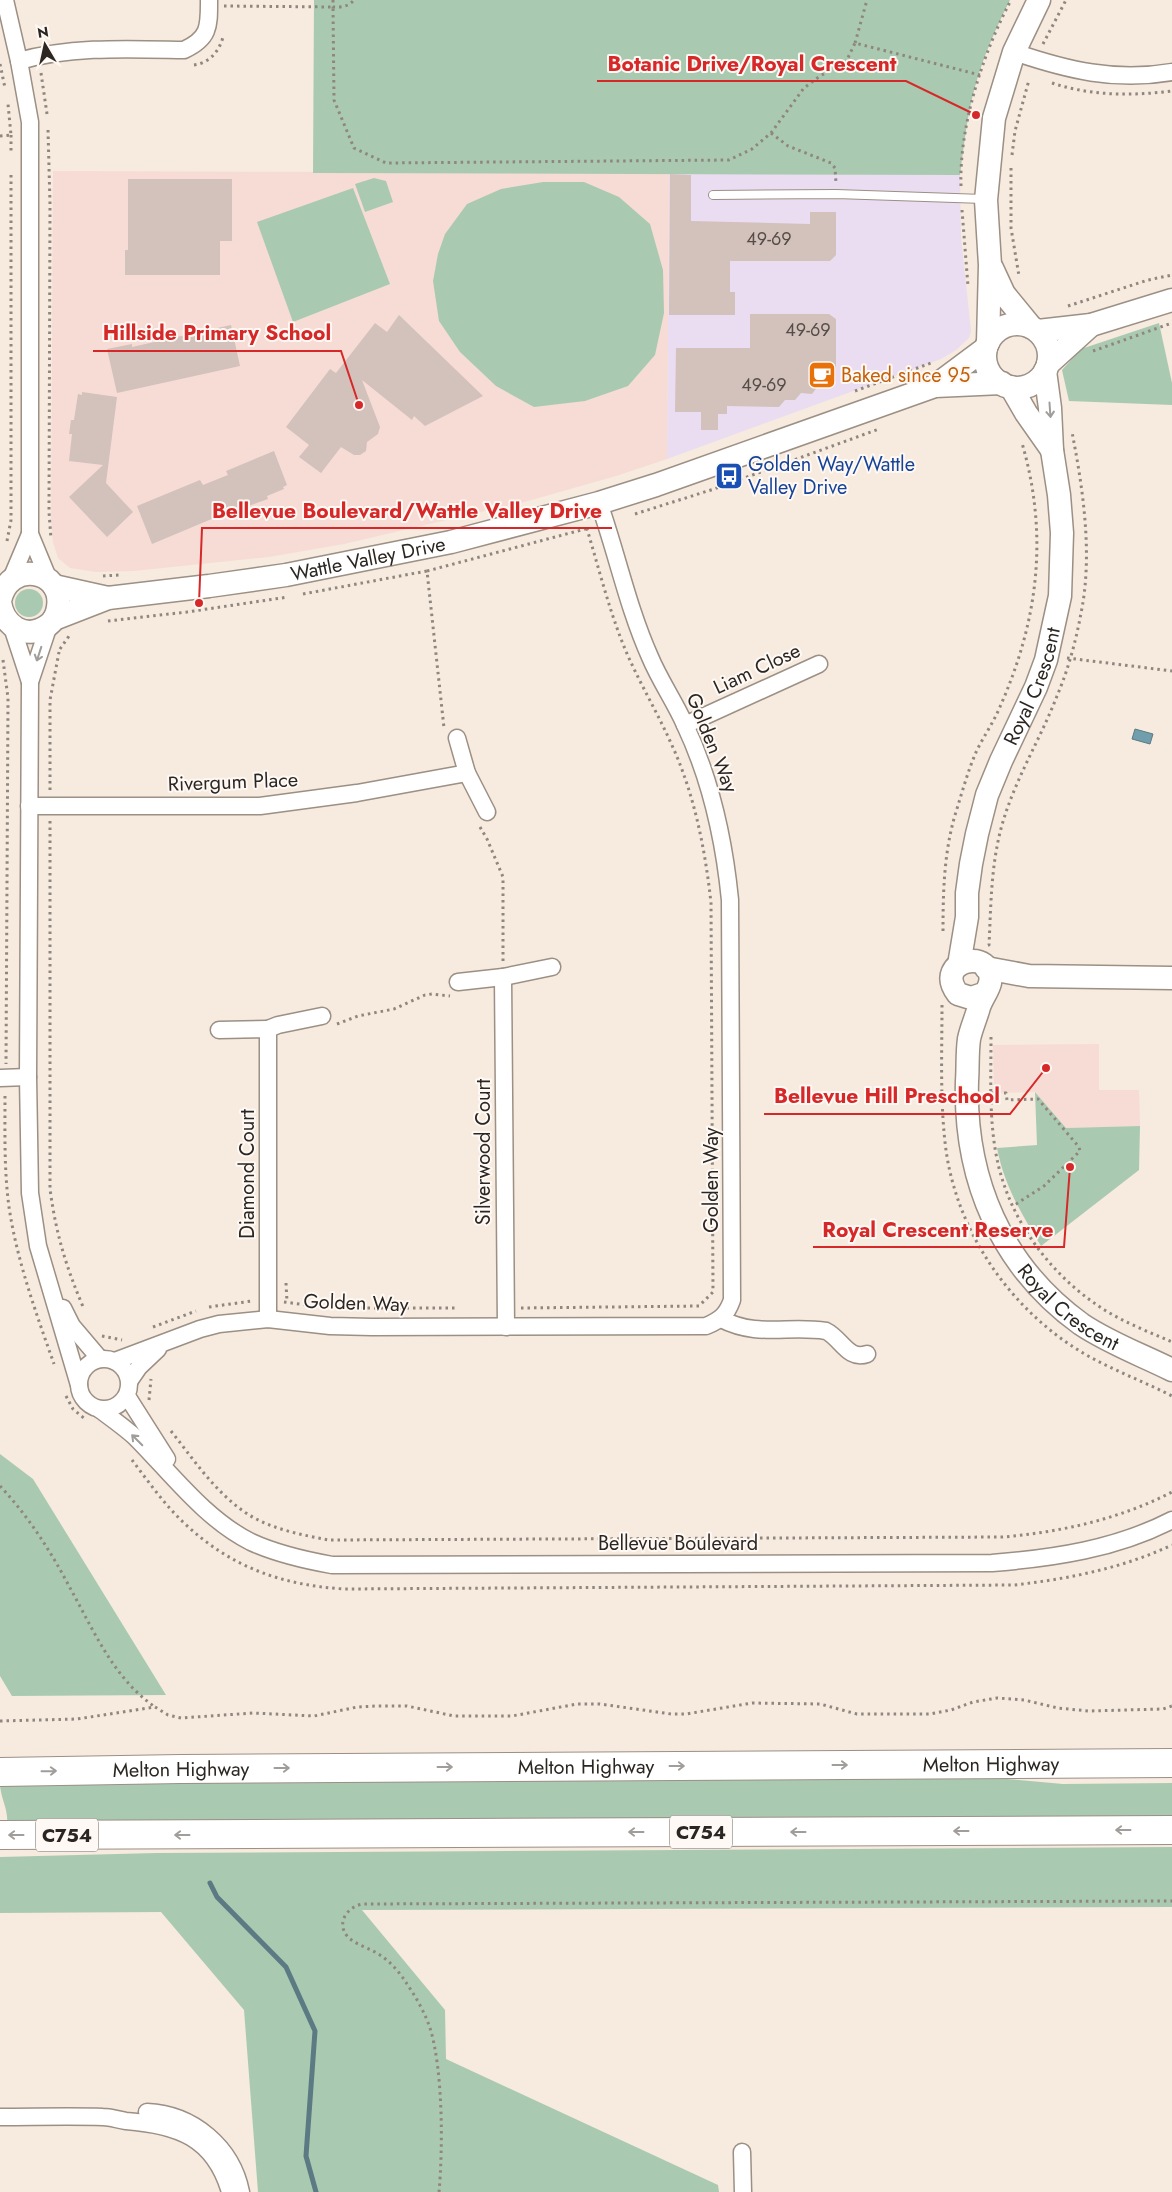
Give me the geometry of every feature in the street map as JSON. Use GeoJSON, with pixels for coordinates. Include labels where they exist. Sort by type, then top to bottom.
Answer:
{"type":"FeatureCollection","features":[{"type":"Feature","properties":{"kind":"highway"},"geometry":{"type":"LineString","coordinates":[[982,1764],[1043,1752],[1172,1747]]}},
{"type":"Feature","properties":{"kind":"highway","name":"Melton Highway"},"geometry":{"type":"LineString","coordinates":[[0,1772],[181,1769],[1172,1763]]}},
{"type":"Feature","properties":{"kind":"highway","name":"C754"},"geometry":{"type":"LineString","coordinates":[[0,1835],[1172,1830]]}},
{"type":"Feature","properties":{"kind":"street"},"geometry":{"type":"LineString","coordinates":[[5,0],[19,60],[30,122],[31,153],[30,534],[4,602],[30,682],[28,1078],[30,1193],[33,1222],[72,1389],[85,1400],[96,1416],[115,1407],[128,1388],[122,1366],[108,1360],[72,1326],[46,1277]]}},
{"type":"Feature","properties":{"kind":"street"},"geometry":{"type":"LineString","coordinates":[[1039,0],[1014,52],[994,118],[986,200],[990,265],[997,294],[987,345],[986,358],[988,369],[994,377],[1007,385],[1031,384],[1091,325]]}},
{"type":"Feature","properties":{"kind":"street"},"geometry":{"type":"LineString","coordinates":[[19,60],[76,51],[184,50],[197,44],[205,36],[209,3]]}},
{"type":"Feature","properties":{"kind":"street"},"geometry":{"type":"LineString","coordinates":[[1014,52],[1054,66],[1099,75],[1136,76],[1172,72]]}},
{"type":"Feature","properties":{"kind":"street"},"geometry":{"type":"LineString","coordinates":[[997,294],[1035,329],[1048,346],[1047,367]]}},
{"type":"Feature","properties":{"kind":"street"},"geometry":{"type":"LineString","coordinates":[[987,345],[994,334],[1002,328],[1016,324],[1035,329],[1091,325],[1172,300]]}},
{"type":"Feature","properties":{"kind":"street","name":"Wattle Valley Drive"},"geometry":{"type":"LineString","coordinates":[[52,622],[108,598],[209,586],[344,565],[451,542],[599,503],[722,463],[935,386],[987,345]]}},
{"type":"Feature","properties":{"kind":"street","name":"Royal Crescent"},"geometry":{"type":"LineString","coordinates":[[969,1040],[950,995],[952,976],[958,965],[967,917],[967,893],[971,864],[987,796],[1001,761],[1036,687],[1047,654],[1058,606],[1062,565],[1062,533],[1059,494],[1052,450],[1047,367]]}},
{"type":"Feature","properties":{"kind":"street","name":"Wattle Valley Drive"},"geometry":{"type":"LineString","coordinates":[[935,386],[1007,385]]}},
{"type":"Feature","properties":{"kind":"street","name":"Royal Crescent"},"geometry":{"type":"LineString","coordinates":[[1007,385],[1052,450]]}},
{"type":"Feature","properties":{"kind":"street","name":"Golden Way"},"geometry":{"type":"LineString","coordinates":[[108,1360],[219,1324],[268,1319],[330,1326],[706,1326],[721,1319],[727,1312],[732,1300],[730,900],[726,861],[713,798],[704,769],[686,725],[650,658],[632,610],[599,503]]}},
{"type":"Feature","properties":{"kind":"street"},"geometry":{"type":"LineString","coordinates":[[30,534],[59,602],[30,682]]}},
{"type":"Feature","properties":{"kind":"street"},"geometry":{"type":"LineString","coordinates":[[4,602],[18,576],[34,574],[51,583]]}},
{"type":"Feature","properties":{"kind":"street","name":"Wattle Valley Drive"},"geometry":{"type":"LineString","coordinates":[[51,583],[108,598]]}},
{"type":"Feature","properties":{"kind":"street"},"geometry":{"type":"LineString","coordinates":[[4,602],[31,632],[52,622]]}},
{"type":"Feature","properties":{"kind":"street","name":"Liam Close"},"geometry":{"type":"LineString","coordinates":[[686,725],[819,664]]}},
{"type":"Feature","properties":{"kind":"street"},"geometry":{"type":"LineString","coordinates":[[450,734],[467,773],[482,816]]}},
{"type":"Feature","properties":{"kind":"street","name":"Rivergum Place"},"geometry":{"type":"LineString","coordinates":[[29,806],[260,806],[331,797],[467,773]]}},
{"type":"Feature","properties":{"kind":"street","name":"Royal Crescent"},"geometry":{"type":"LineString","coordinates":[[967,917],[976,949],[987,969],[969,1040],[967,1092],[968,1131],[981,1192],[997,1227],[1013,1255],[1051,1300],[1082,1324],[1109,1341],[1172,1370]]}},
{"type":"Feature","properties":{"kind":"street"},"geometry":{"type":"LineString","coordinates":[[958,965],[971,960],[987,969],[1029,976],[1172,978]]}},
{"type":"Feature","properties":{"kind":"street"},"geometry":{"type":"LineString","coordinates":[[464,981],[503,977],[552,967]]}},
{"type":"Feature","properties":{"kind":"street"},"geometry":{"type":"LineString","coordinates":[[950,995],[970,998],[987,969]]}},
{"type":"Feature","properties":{"kind":"street","name":"Silverwood Court"},"geometry":{"type":"LineString","coordinates":[[503,977],[506,1327]]}},
{"type":"Feature","properties":{"kind":"street"},"geometry":{"type":"LineString","coordinates":[[218,1030],[268,1029],[316,1017]]}},
{"type":"Feature","properties":{"kind":"street","name":"Diamond Court"},"geometry":{"type":"LineString","coordinates":[[268,1029],[268,1319]]}},
{"type":"Feature","properties":{"kind":"street"},"geometry":{"type":"LineString","coordinates":[[3,1078],[28,1078]]}},
{"type":"Feature","properties":{"kind":"street"},"geometry":{"type":"LineString","coordinates":[[721,1319],[735,1326],[751,1330],[826,1331],[833,1334],[854,1355],[861,1356],[867,1354]]}},
{"type":"Feature","properties":{"kind":"street","name":"Golden Way"},"geometry":{"type":"LineString","coordinates":[[128,1388],[139,1367],[168,1342]]}},
{"type":"Feature","properties":{"kind":"street"},"geometry":{"type":"LineString","coordinates":[[72,1389],[87,1365],[108,1360]]}},
{"type":"Feature","properties":{"kind":"street","name":"Bellevue Boulevard"},"geometry":{"type":"LineString","coordinates":[[128,1388],[152,1438],[196,1500]]}},
{"type":"Feature","properties":{"kind":"street","name":"Bellevue Boulevard"},"geometry":{"type":"LineString","coordinates":[[96,1416],[128,1432],[196,1500],[230,1529],[274,1552],[332,1565],[992,1562],[1041,1559],[1081,1552],[1134,1537],[1172,1520]]}},
{"type":"Feature","properties":{"kind":"street"},"geometry":{"type":"LineString","coordinates":[[106,2117],[136,2112],[156,2113],[172,2115],[198,2128],[220,2147],[237,2176],[241,2192]]}},
{"type":"Feature","properties":{"kind":"street"},"geometry":{"type":"LineString","coordinates":[[0,2117],[106,2117],[161,2124],[191,2137],[215,2159],[221,2168],[230,2192]]}},
{"type":"Feature","properties":{"kind":"street"},"geometry":{"type":"LineString","coordinates":[[742,2152],[743,2192]]}},
{"type":"Feature","properties":{"kind":"lane"},"geometry":{"type":"LineString","coordinates":[[713,196],[836,194],[986,200]]}},
{"type":"Feature","properties":{"kind":"path"},"geometry":{"type":"LineString","coordinates":[[333,0],[334,100],[354,148],[386,163],[730,160],[752,149],[771,133],[804,88],[820,76],[846,62],[867,0]]}},
{"type":"Feature","properties":{"kind":"path"},"geometry":{"type":"LineString","coordinates":[[209,3],[343,7],[350,5],[354,0]]}},
{"type":"Feature","properties":{"kind":"path"},"geometry":{"type":"LineString","coordinates":[[1011,0],[993,38],[980,76],[974,94],[966,133],[961,198],[969,299],[1022,288],[1011,228],[1011,164],[1015,131],[1028,80]]}},
{"type":"Feature","properties":{"kind":"path"},"geometry":{"type":"LineString","coordinates":[[854,43],[980,76]]}},
{"type":"Feature","properties":{"kind":"path"},"geometry":{"type":"LineString","coordinates":[[0,64],[5,89]]}},
{"type":"Feature","properties":{"kind":"path"},"geometry":{"type":"LineString","coordinates":[[7,97],[12,161]]}},
{"type":"Feature","properties":{"kind":"path"},"geometry":{"type":"LineString","coordinates":[[771,133],[788,146],[831,163],[835,168],[836,194]]}},
{"type":"Feature","properties":{"kind":"path"},"geometry":{"type":"LineString","coordinates":[[0,136],[10,135]]}},
{"type":"Feature","properties":{"kind":"path"},"geometry":{"type":"LineString","coordinates":[[6,545],[10,520],[11,171]]}},
{"type":"Feature","properties":{"kind":"path"},"geometry":{"type":"LineString","coordinates":[[1063,308],[1148,280],[1172,275]]}},
{"type":"Feature","properties":{"kind":"path"},"geometry":{"type":"LineString","coordinates":[[1087,354],[1172,323]]}},
{"type":"Feature","properties":{"kind":"path"},"geometry":{"type":"LineString","coordinates":[[853,392],[935,362]]}},
{"type":"Feature","properties":{"kind":"path"},"geometry":{"type":"LineString","coordinates":[[943,936],[943,878],[955,816],[977,750],[998,711],[1015,671],[1026,638],[1035,594],[1038,550],[1036,508],[1030,472],[1020,436]]}},
{"type":"Feature","properties":{"kind":"path"},"geometry":{"type":"LineString","coordinates":[[506,1308],[699,1306],[713,1292],[711,903],[707,864],[686,778],[671,742],[626,650],[615,622],[587,529]]}},
{"type":"Feature","properties":{"kind":"path"},"geometry":{"type":"LineString","coordinates":[[105,621],[187,612],[278,598],[427,570],[450,734]]}},
{"type":"Feature","properties":{"kind":"path"},"geometry":{"type":"LineString","coordinates":[[96,575],[127,574]]}},
{"type":"Feature","properties":{"kind":"path"},"geometry":{"type":"LineString","coordinates":[[59,652],[50,700],[50,1189],[56,1228],[66,1265],[85,1312]]}},
{"type":"Feature","properties":{"kind":"path"},"geometry":{"type":"LineString","coordinates":[[2,654],[8,698],[3,1078],[6,1182],[24,1276],[55,1368]]}},
{"type":"Feature","properties":{"kind":"path"},"geometry":{"type":"LineString","coordinates":[[1047,654],[1090,662],[1172,671]]}},
{"type":"Feature","properties":{"kind":"path"},"geometry":{"type":"LineString","coordinates":[[482,816],[488,839],[503,877],[503,977]]}},
{"type":"Feature","properties":{"kind":"path"},"geometry":{"type":"LineString","coordinates":[[316,1017],[314,1029],[322,1031],[344,1020],[394,1009],[425,995],[464,994],[468,991],[464,981]]}},
{"type":"Feature","properties":{"kind":"path"},"geometry":{"type":"LineString","coordinates":[[950,995],[945,1142],[953,1184],[968,1223],[985,1256],[1005,1285],[1031,1313],[1065,1341],[1084,1354],[1172,1396]]}},
{"type":"Feature","properties":{"kind":"path"},"geometry":{"type":"LineString","coordinates":[[991,1028],[991,1093],[996,1155],[1012,1206],[1027,1234],[1068,1281],[1097,1305],[1172,1342]]}},
{"type":"Feature","properties":{"kind":"path"},"geometry":{"type":"LineString","coordinates":[[991,1093],[1006,1093],[1007,1100],[1038,1099],[1080,1147],[1080,1151],[1044,1186],[1012,1206]]}},
{"type":"Feature","properties":{"kind":"path"},"geometry":{"type":"LineString","coordinates":[[0,1096],[5,1096]]}},
{"type":"Feature","properties":{"kind":"path"},"geometry":{"type":"LineString","coordinates":[[207,1308],[235,1302],[268,1301],[324,1307]]}},
{"type":"Feature","properties":{"kind":"path"},"geometry":{"type":"LineString","coordinates":[[358,1308],[456,1308]]}},
{"type":"Feature","properties":{"kind":"path"},"geometry":{"type":"LineString","coordinates":[[147,1330],[199,1310]]}},
{"type":"Feature","properties":{"kind":"path"},"geometry":{"type":"LineString","coordinates":[[72,1389],[73,1409],[96,1416]]}},
{"type":"Feature","properties":{"kind":"path"},"geometry":{"type":"LineString","coordinates":[[166,1425],[217,1488],[247,1513],[273,1526],[304,1536],[330,1540],[1003,1537],[1038,1534],[1081,1525],[1118,1515],[1172,1492]]}},
{"type":"Feature","properties":{"kind":"path"},"geometry":{"type":"LineString","coordinates":[[128,1432],[117,1442],[182,1521],[210,1546],[238,1563],[273,1578],[312,1587],[344,1590],[1014,1585],[1052,1581],[1097,1571],[1153,1554],[1172,1545]]}},
{"type":"Feature","properties":{"kind":"path"},"geometry":{"type":"LineString","coordinates":[[0,1486],[36,1531],[113,1664],[131,1686],[156,1708],[168,1715],[181,1718],[253,1712],[314,1716],[357,1707],[377,1706],[407,1706],[454,1716],[512,1716],[577,1704],[600,1704],[671,1714],[686,1714],[752,1703],[820,1704],[857,1714],[890,1715],[930,1714],[951,1710],[973,1702],[997,1698],[1024,1700],[1058,1708],[1088,1711],[1163,1709],[1172,1706]]}},
{"type":"Feature","properties":{"kind":"path"},"geometry":{"type":"LineString","coordinates":[[0,1721],[77,1719],[156,1708]]}},
{"type":"Feature","properties":{"kind":"path"},"geometry":{"type":"LineString","coordinates":[[439,2192],[438,2082],[436,2054],[429,2025],[413,1993],[396,1969],[379,1954],[345,1934],[344,1915],[354,1906],[363,1904],[1172,1902]]}},
{"type":"Feature","properties":{"kind":"shaded area"},"geometry":{"type":"Polygon","coordinates":[[[53,171],[669,173],[667,459],[616,476],[528,501],[344,544],[269,557],[134,571],[96,572],[70,568],[58,558],[53,542],[51,517],[53,171]]]}},
{"type":"Feature","properties":{"kind":"shaded area"},"geometry":{"type":"Polygon","coordinates":[[[669,173],[960,175],[961,237],[971,331],[969,338],[956,350],[941,359],[667,459],[669,173]]]}},
{"type":"Feature","properties":{"kind":"shaded area"},"geometry":{"type":"Polygon","coordinates":[[[1099,1044],[1099,1090],[1139,1090],[1140,1126],[1066,1128],[1035,1092],[994,1093],[993,1045],[1099,1044]]]}},
{"type":"Feature","properties":{"kind":"green space"},"geometry":{"type":"Polygon","coordinates":[[[314,0],[1010,0],[990,43],[975,87],[960,175],[313,173],[314,0]]]}},
{"type":"Feature","properties":{"kind":"green space"},"geometry":{"type":"Polygon","coordinates":[[[374,178],[386,181],[393,202],[365,212],[355,184],[374,178]]]}},
{"type":"Feature","properties":{"kind":"green space"},"geometry":{"type":"Polygon","coordinates":[[[543,182],[584,182],[619,197],[650,224],[663,270],[664,313],[655,355],[628,386],[585,401],[534,407],[496,386],[460,352],[439,321],[433,281],[438,254],[445,234],[467,204],[501,189],[543,182]]]}},
{"type":"Feature","properties":{"kind":"green space"},"geometry":{"type":"Polygon","coordinates":[[[353,188],[390,284],[293,322],[257,222],[353,188]]]}},
{"type":"Feature","properties":{"kind":"green space"},"geometry":{"type":"Polygon","coordinates":[[[1159,323],[1172,383],[1172,405],[1069,401],[1062,370],[1081,349],[1159,323]]]}},
{"type":"Feature","properties":{"kind":"green space"},"geometry":{"type":"Polygon","coordinates":[[[29,589],[39,593],[43,603],[39,613],[29,617],[19,613],[15,603],[19,593],[29,589]]]}},
{"type":"Feature","properties":{"kind":"green space"},"geometry":{"type":"Polygon","coordinates":[[[1035,1092],[1066,1128],[1140,1126],[1139,1170],[1041,1246],[1009,1187],[997,1148],[1037,1145],[1035,1092]]]}},
{"type":"Feature","properties":{"kind":"green space"},"geometry":{"type":"Polygon","coordinates":[[[0,1454],[33,1479],[166,1695],[12,1696],[0,1676],[0,1454]]]}},
{"type":"Feature","properties":{"kind":"green space"},"geometry":{"type":"Polygon","coordinates":[[[963,1775],[1063,1784],[1172,1783],[1172,1820],[7,1825],[7,1814],[0,1783],[963,1775]]]}},
{"type":"Feature","properties":{"kind":"green space"},"geometry":{"type":"Polygon","coordinates":[[[1172,1847],[1172,1907],[362,1910],[445,2010],[446,2059],[718,2185],[719,2192],[258,2192],[244,2010],[161,1912],[0,1913],[0,1857],[156,1853],[1172,1847]]]}},
{"type":"Feature","properties":{"kind":"water"},"geometry":{"type":"Polygon","coordinates":[[[1135,729],[1153,734],[1150,744],[1132,739],[1135,729]]]}},
{"type":"Feature","properties":{"kind":"building"},"geometry":{"type":"Polygon","coordinates":[[[670,174],[691,175],[691,221],[810,224],[810,212],[836,212],[836,255],[830,261],[730,261],[730,292],[735,292],[735,315],[669,315],[670,174]]]}},
{"type":"Feature","properties":{"kind":"building"},"geometry":{"type":"Polygon","coordinates":[[[128,179],[232,179],[232,241],[220,241],[220,275],[125,275],[125,250],[128,250],[128,179]]]}},
{"type":"Feature","properties":{"kind":"building"},"geometry":{"type":"Polygon","coordinates":[[[750,314],[829,314],[836,319],[836,381],[828,387],[818,386],[812,394],[801,393],[795,400],[785,400],[779,407],[727,406],[727,414],[718,414],[718,430],[701,430],[701,412],[675,412],[676,348],[750,348],[750,314]]]}},
{"type":"Feature","properties":{"kind":"building"},"geometry":{"type":"Polygon","coordinates":[[[399,315],[483,396],[425,426],[414,416],[412,420],[362,380],[380,427],[378,434],[367,442],[366,451],[360,455],[354,455],[341,447],[321,473],[299,457],[309,445],[286,427],[330,369],[336,373],[375,323],[387,332],[399,315]]]}},
{"type":"Feature","properties":{"kind":"building"},"geometry":{"type":"Polygon","coordinates":[[[231,325],[240,366],[117,393],[107,349],[132,344],[132,347],[231,325]]]}},
{"type":"Feature","properties":{"kind":"building"},"geometry":{"type":"Polygon","coordinates":[[[82,392],[117,397],[106,483],[133,512],[107,537],[69,497],[103,465],[69,461],[72,434],[69,434],[71,420],[74,420],[78,394],[82,395],[82,392]]]}},
{"type":"Feature","properties":{"kind":"building"},"geometry":{"type":"Polygon","coordinates":[[[274,451],[287,485],[283,487],[284,489],[267,496],[268,499],[246,507],[245,505],[152,544],[137,506],[200,480],[203,485],[228,475],[226,471],[274,451]]]}},
{"type":"Feature","properties":{"kind":"waterway"},"geometry":{"type":"LineString","coordinates":[[210,1883],[217,1897],[286,1967],[315,2031],[306,2156],[316,2192]]}},
{"type":"Feature","properties":{"kind":"place","name":"Botanic Drive/Royal Crescent"},"geometry":{"type":"Point","coordinates":[976,115]}},
{"type":"Feature","properties":{"kind":"place","name":"Baked since 95"},"geometry":{"type":"Point","coordinates":[822,375]}},
{"type":"Feature","properties":{"kind":"place","name":"Hillside Primary School"},"geometry":{"type":"Point","coordinates":[359,405]}},
{"type":"Feature","properties":{"kind":"place","name":"Golden Way/Wattle Valley Drive"},"geometry":{"type":"Point","coordinates":[729,476]}},
{"type":"Feature","properties":{"kind":"place","name":"Bellevue Boulevard/Wattle Valley Drive"},"geometry":{"type":"Point","coordinates":[199,603]}},
{"type":"Feature","properties":{"kind":"place","name":"Bellevue Hill Preschool"},"geometry":{"type":"Point","coordinates":[1046,1068]}},
{"type":"Feature","properties":{"kind":"place","name":"Royal Crescent Reserve"},"geometry":{"type":"Point","coordinates":[1070,1167]}}]}
